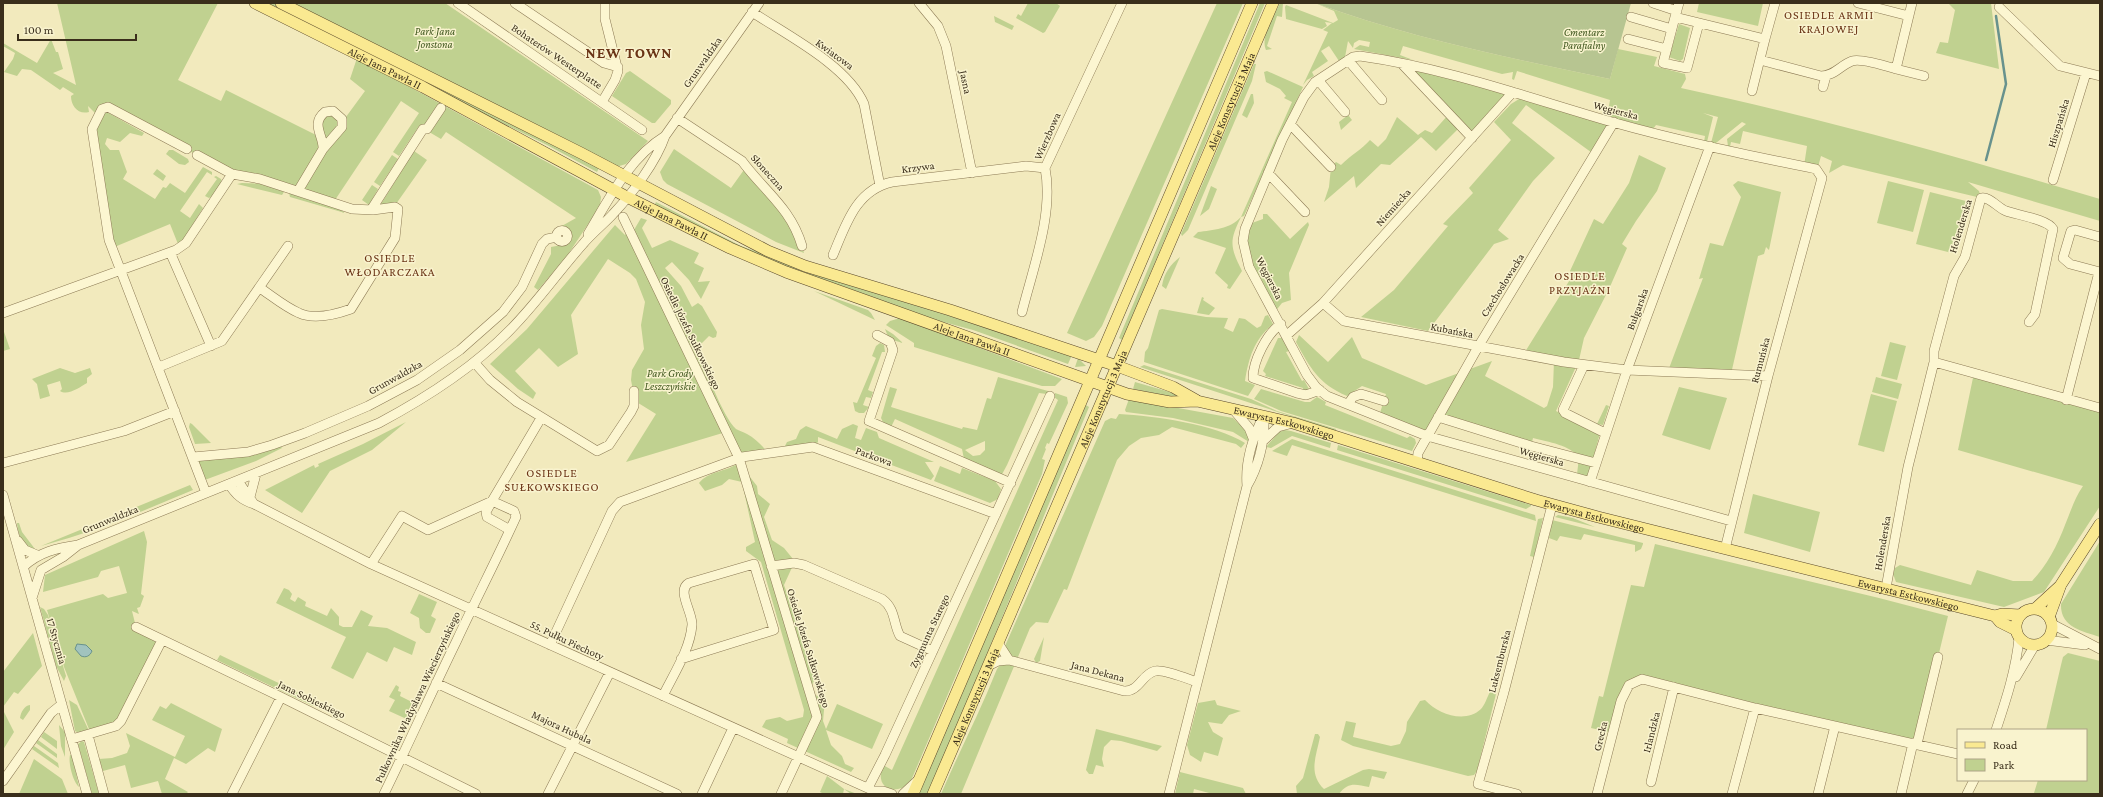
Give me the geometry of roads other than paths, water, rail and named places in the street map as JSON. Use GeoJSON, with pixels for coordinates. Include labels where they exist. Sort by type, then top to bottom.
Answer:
{"type":"FeatureCollection","features":[{"type":"Feature","properties":{"kind":"main road","name":"Aleje Jana Pawła II"},"geometry":{"type":"LineString","coordinates":[[255,3],[450,101],[627,197],[730,248],[786,272],[1108,387]]}},
{"type":"Feature","properties":{"kind":"main road","name":"Aleje Jana Pawła II"},"geometry":{"type":"LineString","coordinates":[[281,3],[638,183],[738,237],[805,266],[950,310],[1117,366]]}},
{"type":"Feature","properties":{"kind":"main road","name":"Aleje Konstytucji 3 Maja"},"geometry":{"type":"LineString","coordinates":[[912,794],[1252,3]]}},
{"type":"Feature","properties":{"kind":"main road","name":"Aleje Konstytucji 3 Maja"},"geometry":{"type":"LineString","coordinates":[[934,794],[1272,3]]}},
{"type":"Feature","properties":{"kind":"main road","name":"Ewarysta Estkowskiego"},"geometry":{"type":"LineString","coordinates":[[1117,366],[1173,387],[1197,401]]}},
{"type":"Feature","properties":{"kind":"main road","name":"Ewarysta Estkowskiego"},"geometry":{"type":"LineString","coordinates":[[1108,387],[1127,394],[1170,402],[1197,401],[1264,416],[1292,423],[1552,505],[1995,616],[2002,614],[2020,615]]}},
{"type":"Feature","properties":{"kind":"main road"},"geometry":{"type":"LineString","coordinates":[[2060,586],[2051,620],[2052,630],[2046,640],[2035,645],[2029,644],[2018,634],[2017,620],[2020,615],[2030,609],[2036,608],[2060,586],[2100,524]]}},
{"type":"Feature","properties":{"kind":"main road"},"geometry":{"type":"LineString","coordinates":[[2036,608],[2041,610],[2051,620]]}},
{"type":"Feature","properties":{"kind":"main road","name":"Ewarysta Estkowskiego"},"geometry":{"type":"LineString","coordinates":[[1995,616],[2000,622],[2018,634]]}},
{"type":"Feature","properties":{"kind":"street","name":"Bohaterów Westerplatte"},"geometry":{"type":"LineString","coordinates":[[458,3],[642,130]]}},
{"type":"Feature","properties":{"kind":"street"},"geometry":{"type":"LineString","coordinates":[[515,3],[604,63],[618,67]]}},
{"type":"Feature","properties":{"kind":"street"},"geometry":{"type":"LineString","coordinates":[[602,102],[615,80],[618,67],[605,19],[605,3]]}},
{"type":"Feature","properties":{"kind":"street","name":"Grunwaldzka"},"geometry":{"type":"LineString","coordinates":[[23,567],[37,555],[56,548],[78,545],[379,423],[412,405],[474,362],[510,330],[583,243],[613,215],[638,183],[677,118],[758,3]]}},
{"type":"Feature","properties":{"kind":"street","name":"Jasna"},"geometry":{"type":"LineString","coordinates":[[919,3],[938,26],[947,51],[972,172]]}},
{"type":"Feature","properties":{"kind":"street","name":"Wierzbowa"},"geometry":{"type":"LineString","coordinates":[[1022,312],[1043,234],[1048,181],[1045,168],[1122,3]]}},
{"type":"Feature","properties":{"kind":"street"},"geometry":{"type":"LineString","coordinates":[[1653,3],[1677,10],[1699,23],[1765,39]]}},
{"type":"Feature","properties":{"kind":"street"},"geometry":{"type":"LineString","coordinates":[[1752,91],[1775,3]]}},
{"type":"Feature","properties":{"kind":"street"},"geometry":{"type":"LineString","coordinates":[[1858,3],[1909,16]]}},
{"type":"Feature","properties":{"kind":"street"},"geometry":{"type":"LineString","coordinates":[[1896,69],[1912,3]]}},
{"type":"Feature","properties":{"kind":"street"},"geometry":{"type":"LineString","coordinates":[[1998,7],[2060,66],[2100,76]]}},
{"type":"Feature","properties":{"kind":"street"},"geometry":{"type":"LineString","coordinates":[[1677,10],[1663,62],[1687,68],[1699,23]]}},
{"type":"Feature","properties":{"kind":"street","name":"Kwiatowa"},"geometry":{"type":"LineString","coordinates":[[752,12],[821,58],[850,80],[859,92],[864,104],[880,186]]}},
{"type":"Feature","properties":{"kind":"street"},"geometry":{"type":"LineString","coordinates":[[1631,17],[1672,29]]}},
{"type":"Feature","properties":{"kind":"street"},"geometry":{"type":"LineString","coordinates":[[1628,39],[1667,49]]}},
{"type":"Feature","properties":{"kind":"street","name":"Węgierska"},"geometry":{"type":"LineString","coordinates":[[1731,521],[1428,436],[1327,396],[1307,375],[1287,335],[1249,267],[1243,241],[1245,229],[1268,173],[1304,97],[1318,80],[1348,60],[1360,56],[1401,63],[1470,79],[1614,122],[1710,146],[1816,169],[1822,178]]}},
{"type":"Feature","properties":{"kind":"street"},"geometry":{"type":"LineString","coordinates":[[1348,60],[1382,100]]}},
{"type":"Feature","properties":{"kind":"street"},"geometry":{"type":"LineString","coordinates":[[1760,60],[1826,76],[1853,61],[1858,60],[1924,76]]}},
{"type":"Feature","properties":{"kind":"street"},"geometry":{"type":"LineString","coordinates":[[1401,63],[1472,138]]}},
{"type":"Feature","properties":{"kind":"street","name":"Hiszpańska"},"geometry":{"type":"LineString","coordinates":[[2053,180],[2086,72]]}},
{"type":"Feature","properties":{"kind":"street"},"geometry":{"type":"LineString","coordinates":[[1823,87],[1826,76]]}},
{"type":"Feature","properties":{"kind":"street"},"geometry":{"type":"LineString","coordinates":[[1318,80],[1345,112]]}},
{"type":"Feature","properties":{"kind":"street","name":"Niemiecka"},"geometry":{"type":"LineString","coordinates":[[1287,335],[1323,302],[1513,92]]}},
{"type":"Feature","properties":{"kind":"street"},"geometry":{"type":"LineString","coordinates":[[187,149],[108,107],[102,110],[93,124],[92,131],[109,240],[159,367],[206,493]]}},
{"type":"Feature","properties":{"kind":"street"},"geometry":{"type":"LineString","coordinates":[[371,210],[423,128],[427,129],[441,108]]}},
{"type":"Feature","properties":{"kind":"street","name":"Słoneczna"},"geometry":{"type":"LineString","coordinates":[[677,118],[742,161],[748,170],[786,212],[795,228],[802,246]]}},
{"type":"Feature","properties":{"kind":"street","name":"Czechosłowacka"},"geometry":{"type":"LineString","coordinates":[[1417,462],[1418,453],[1451,393],[1614,122]]}},
{"type":"Feature","properties":{"kind":"street"},"geometry":{"type":"LineString","coordinates":[[1290,124],[1331,166]]}},
{"type":"Feature","properties":{"kind":"street","name":"Grunwaldzka"},"geometry":{"type":"LineString","coordinates":[[583,243],[614,190],[624,176],[644,151],[665,136]]}},
{"type":"Feature","properties":{"kind":"street","name":"Bułgarska"},"geometry":{"type":"LineString","coordinates":[[1590,482],[1627,370],[1710,146]]}},
{"type":"Feature","properties":{"kind":"street"},"geometry":{"type":"LineString","coordinates":[[298,191],[323,149]]}},
{"type":"Feature","properties":{"kind":"street"},"geometry":{"type":"LineString","coordinates":[[197,155],[232,174],[260,179],[352,209],[371,210],[395,207],[398,209],[395,238],[351,309],[340,313],[308,316],[299,313],[260,288]]}},
{"type":"Feature","properties":{"kind":"street","name":"Krzywa"},"geometry":{"type":"LineString","coordinates":[[833,255],[851,212],[858,203],[880,186],[892,182],[1026,166],[1045,168]]}},
{"type":"Feature","properties":{"kind":"street"},"geometry":{"type":"LineString","coordinates":[[1268,173],[1305,212]]}},
{"type":"Feature","properties":{"kind":"street"},"geometry":{"type":"LineString","coordinates":[[3,313],[170,252],[186,242],[232,174]]}},
{"type":"Feature","properties":{"kind":"street","name":"Rumuńska"},"geometry":{"type":"LineString","coordinates":[[1725,549],[1768,376],[1822,178]]}},
{"type":"Feature","properties":{"kind":"street","name":"Holenderska"},"geometry":{"type":"LineString","coordinates":[[1886,588],[1908,468],[1934,362],[1934,351],[1954,276],[1965,257],[1981,198],[1986,198],[2007,211],[2046,223],[2053,229],[2035,314],[2029,322]]}},
{"type":"Feature","properties":{"kind":"street","name":"Osiedle Józefa Sułkowskiego"},"geometry":{"type":"LineString","coordinates":[[623,218],[739,458],[817,717],[781,794]]}},
{"type":"Feature","properties":{"kind":"street"},"geometry":{"type":"LineString","coordinates":[[2066,400],[2100,272],[2070,264],[2063,258],[2071,232],[2075,230],[2100,237]]}},
{"type":"Feature","properties":{"kind":"street","name":"Grunwaldzka"},"geometry":{"type":"LineString","coordinates":[[193,456],[248,452],[272,445],[305,433],[368,406],[417,380],[460,350],[503,312],[522,286],[542,244],[547,239],[556,237]]}},
{"type":"Feature","properties":{"kind":"street"},"geometry":{"type":"LineString","coordinates":[[159,367],[222,341],[288,246]]}},
{"type":"Feature","properties":{"kind":"street"},"geometry":{"type":"LineString","coordinates":[[170,252],[211,346]]}},
{"type":"Feature","properties":{"kind":"street","name":"Kubańska"},"geometry":{"type":"LineString","coordinates":[[1323,302],[1344,321],[1478,347],[1584,365],[1627,370],[1768,376]]}},
{"type":"Feature","properties":{"kind":"street"},"geometry":{"type":"LineString","coordinates":[[1281,324],[1273,329],[1264,343],[1253,378],[1306,395],[1320,390]]}},
{"type":"Feature","properties":{"kind":"street"},"geometry":{"type":"LineString","coordinates":[[877,335],[890,342],[893,350],[869,421],[1011,483]]}},
{"type":"Feature","properties":{"kind":"street"},"geometry":{"type":"LineString","coordinates":[[474,362],[503,391],[541,418],[597,451],[609,445],[634,406],[634,391]]}},
{"type":"Feature","properties":{"kind":"street"},"geometry":{"type":"LineString","coordinates":[[1934,362],[2066,400],[2100,408]]}},
{"type":"Feature","properties":{"kind":"street"},"geometry":{"type":"LineString","coordinates":[[1584,365],[1563,410],[1565,413],[1605,433]]}},
{"type":"Feature","properties":{"kind":"street"},"geometry":{"type":"LineString","coordinates":[[1348,404],[1353,397],[1361,394],[1384,401]]}},
{"type":"Feature","properties":{"kind":"street","name":"Zygmunta Starego"},"geometry":{"type":"LineString","coordinates":[[873,791],[933,651],[1050,396]]}},
{"type":"Feature","properties":{"kind":"street"},"geometry":{"type":"LineString","coordinates":[[1233,410],[1249,428],[1253,438]]}},
{"type":"Feature","properties":{"kind":"street"},"geometry":{"type":"LineString","coordinates":[[3,463],[124,431],[175,411]]}},
{"type":"Feature","properties":{"kind":"street"},"geometry":{"type":"LineString","coordinates":[[1247,486],[1246,468],[1253,438],[1264,416]]}},
{"type":"Feature","properties":{"kind":"street"},"geometry":{"type":"LineString","coordinates":[[1169,794],[1247,486],[1256,471],[1263,441],[1264,416]]}},
{"type":"Feature","properties":{"kind":"street","name":"Węgierska"},"geometry":{"type":"LineString","coordinates":[[1438,417],[1531,446],[1596,463]]}},
{"type":"Feature","properties":{"kind":"street"},"geometry":{"type":"LineString","coordinates":[[510,530],[487,517],[486,512],[541,418]]}},
{"type":"Feature","properties":{"kind":"street"},"geometry":{"type":"LineString","coordinates":[[1263,441],[1278,427],[1292,423]]}},
{"type":"Feature","properties":{"kind":"street","name":"Parkowa"},"geometry":{"type":"LineString","coordinates":[[739,458],[775,451],[813,447],[996,514]]}},
{"type":"Feature","properties":{"kind":"street"},"geometry":{"type":"LineString","coordinates":[[550,644],[612,511],[620,502],[739,458]]}},
{"type":"Feature","properties":{"kind":"street"},"geometry":{"type":"LineString","coordinates":[[252,500],[256,474]]}},
{"type":"Feature","properties":{"kind":"street","name":"55. Pułku Piechoty"},"geometry":{"type":"LineString","coordinates":[[234,482],[236,495],[244,501],[252,500],[371,564],[873,791],[883,791],[892,794]]}},
{"type":"Feature","properties":{"kind":"street","name":"17 Stycznia"},"geometry":{"type":"LineString","coordinates":[[3,495],[4,506],[88,794]]}},
{"type":"Feature","properties":{"kind":"street"},"geometry":{"type":"LineString","coordinates":[[371,564],[402,516],[428,530],[492,501]]}},
{"type":"Feature","properties":{"kind":"street","name":"Pułkownika Władysława Wiecierzyńskiego"},"geometry":{"type":"LineString","coordinates":[[384,794],[516,517],[515,513],[492,501]]}},
{"type":"Feature","properties":{"kind":"street","name":"Luksemburska"},"geometry":{"type":"LineString","coordinates":[[1517,794],[1478,784],[1552,505]]}},
{"type":"Feature","properties":{"kind":"street"},"geometry":{"type":"LineString","coordinates":[[14,536],[25,550],[37,555]]}},
{"type":"Feature","properties":{"kind":"street","name":"Grunwaldzka"},"geometry":{"type":"LineString","coordinates":[[42,570],[63,557],[78,545]]}},
{"type":"Feature","properties":{"kind":"street"},"geometry":{"type":"LineString","coordinates":[[771,566],[794,563],[804,565],[882,599],[893,614],[900,636],[933,651]]}},
{"type":"Feature","properties":{"kind":"street"},"geometry":{"type":"LineString","coordinates":[[663,696],[681,658],[692,625],[683,591],[685,586],[689,583],[754,564],[774,630],[681,658]]}},
{"type":"Feature","properties":{"kind":"street"},"geometry":{"type":"LineString","coordinates":[[23,567],[42,570],[36,582],[32,598]]}},
{"type":"Feature","properties":{"kind":"street"},"geometry":{"type":"LineString","coordinates":[[2051,620],[2098,648]]}},
{"type":"Feature","properties":{"kind":"street","name":"Jana Sobieskiego"},"geometry":{"type":"LineString","coordinates":[[136,627],[281,696],[476,794]]}},
{"type":"Feature","properties":{"kind":"street"},"geometry":{"type":"LineString","coordinates":[[1996,729],[2009,691],[2017,656],[2018,634]]}},
{"type":"Feature","properties":{"kind":"street"},"geometry":{"type":"LineString","coordinates":[[72,739],[116,726],[162,640]]}},
{"type":"Feature","properties":{"kind":"street"},"geometry":{"type":"LineString","coordinates":[[2046,640],[2065,641],[2098,648]]}},
{"type":"Feature","properties":{"kind":"street"},"geometry":{"type":"LineString","coordinates":[[988,666],[998,661],[1008,660],[998,643]]}},
{"type":"Feature","properties":{"kind":"street"},"geometry":{"type":"LineString","coordinates":[[2009,691],[2025,660],[2035,645]]}},
{"type":"Feature","properties":{"kind":"street"},"geometry":{"type":"LineString","coordinates":[[1901,794],[1938,657]]}},
{"type":"Feature","properties":{"kind":"street","name":"Jana Dekana"},"geometry":{"type":"LineString","coordinates":[[1008,660],[1124,691],[1132,690],[1150,673],[1158,671],[1198,682]]}},
{"type":"Feature","properties":{"kind":"street"},"geometry":{"type":"LineString","coordinates":[[548,794],[610,672]]}},
{"type":"Feature","properties":{"kind":"street","name":"Grecka"},"geometry":{"type":"LineString","coordinates":[[1597,794],[1621,701],[1630,685],[1642,679],[1674,687]]}},
{"type":"Feature","properties":{"kind":"street","name":"Majora Hubala"},"geometry":{"type":"LineString","coordinates":[[436,683],[677,794]]}},
{"type":"Feature","properties":{"kind":"street"},"geometry":{"type":"LineString","coordinates":[[1674,687],[1755,708],[1957,754]]}},
{"type":"Feature","properties":{"kind":"street","name":"Irlandzka"},"geometry":{"type":"LineString","coordinates":[[1651,782],[1674,687]]}},
{"type":"Feature","properties":{"kind":"street"},"geometry":{"type":"LineString","coordinates":[[232,794],[281,696]]}},
{"type":"Feature","properties":{"kind":"street"},"geometry":{"type":"LineString","coordinates":[[3,781],[51,713],[62,704]]}},
{"type":"Feature","properties":{"kind":"street"},"geometry":{"type":"LineString","coordinates":[[1732,794],[1755,708]]}},
{"type":"Feature","properties":{"kind":"street"},"geometry":{"type":"LineString","coordinates":[[1818,794],[1835,726]]}},
{"type":"Feature","properties":{"kind":"street"},"geometry":{"type":"LineString","coordinates":[[702,794],[733,728]]}},
{"type":"Feature","properties":{"kind":"street"},"geometry":{"type":"LineString","coordinates":[[88,735],[104,794]]}},
{"type":"Feature","properties":{"kind":"street"},"geometry":{"type":"LineString","coordinates":[[903,794],[918,780]]}},
{"type":"Feature","properties":{"kind":"street"},"geometry":{"type":"LineString","coordinates":[[1967,794],[1974,781]]}},
{"type":"Feature","properties":{"kind":"street"},"geometry":{"type":"LineString","coordinates":[[926,794],[938,784]]}},
{"type":"Feature","properties":{"kind":"water"},"geometry":{"type":"Polygon","coordinates":[[[77,644],[86,645],[92,651],[91,653],[86,657],[81,656],[75,649],[77,644]]]}},
{"type":"Feature","properties":{"kind":"waterway"},"geometry":{"type":"LineString","coordinates":[[1986,160],[2006,84],[1996,16]]}},
{"type":"Feature","properties":{"kind":"district","name":"OSIEDLE ARMII KRAJOWEJ"},"geometry":{"type":"Point","coordinates":[1829,22]}},
{"type":"Feature","properties":{"kind":"district","name":"NEW TOWN"},"geometry":{"type":"Point","coordinates":[629,53]}},
{"type":"Feature","properties":{"kind":"district","name":"OSIEDLE WŁODARCZAKA"},"geometry":{"type":"Point","coordinates":[390,265]}},
{"type":"Feature","properties":{"kind":"district","name":"OSIEDLE PRZYJAŹNI"},"geometry":{"type":"Point","coordinates":[1580,283]}},
{"type":"Feature","properties":{"kind":"district","name":"OSIEDLE SUŁKOWSKIEGO"},"geometry":{"type":"Point","coordinates":[552,480]}},
{"type":"Feature","properties":{"kind":"park label","name":"Park Jana Jonstona"},"geometry":{"type":"Point","coordinates":[435,37]}},
{"type":"Feature","properties":{"kind":"park label","name":"Cmentarz Parafialny"},"geometry":{"type":"Point","coordinates":[1584,38]}},
{"type":"Feature","properties":{"kind":"park label","name":"Park Grody Leszczyńskie"},"geometry":{"type":"Point","coordinates":[670,379]}}]}
